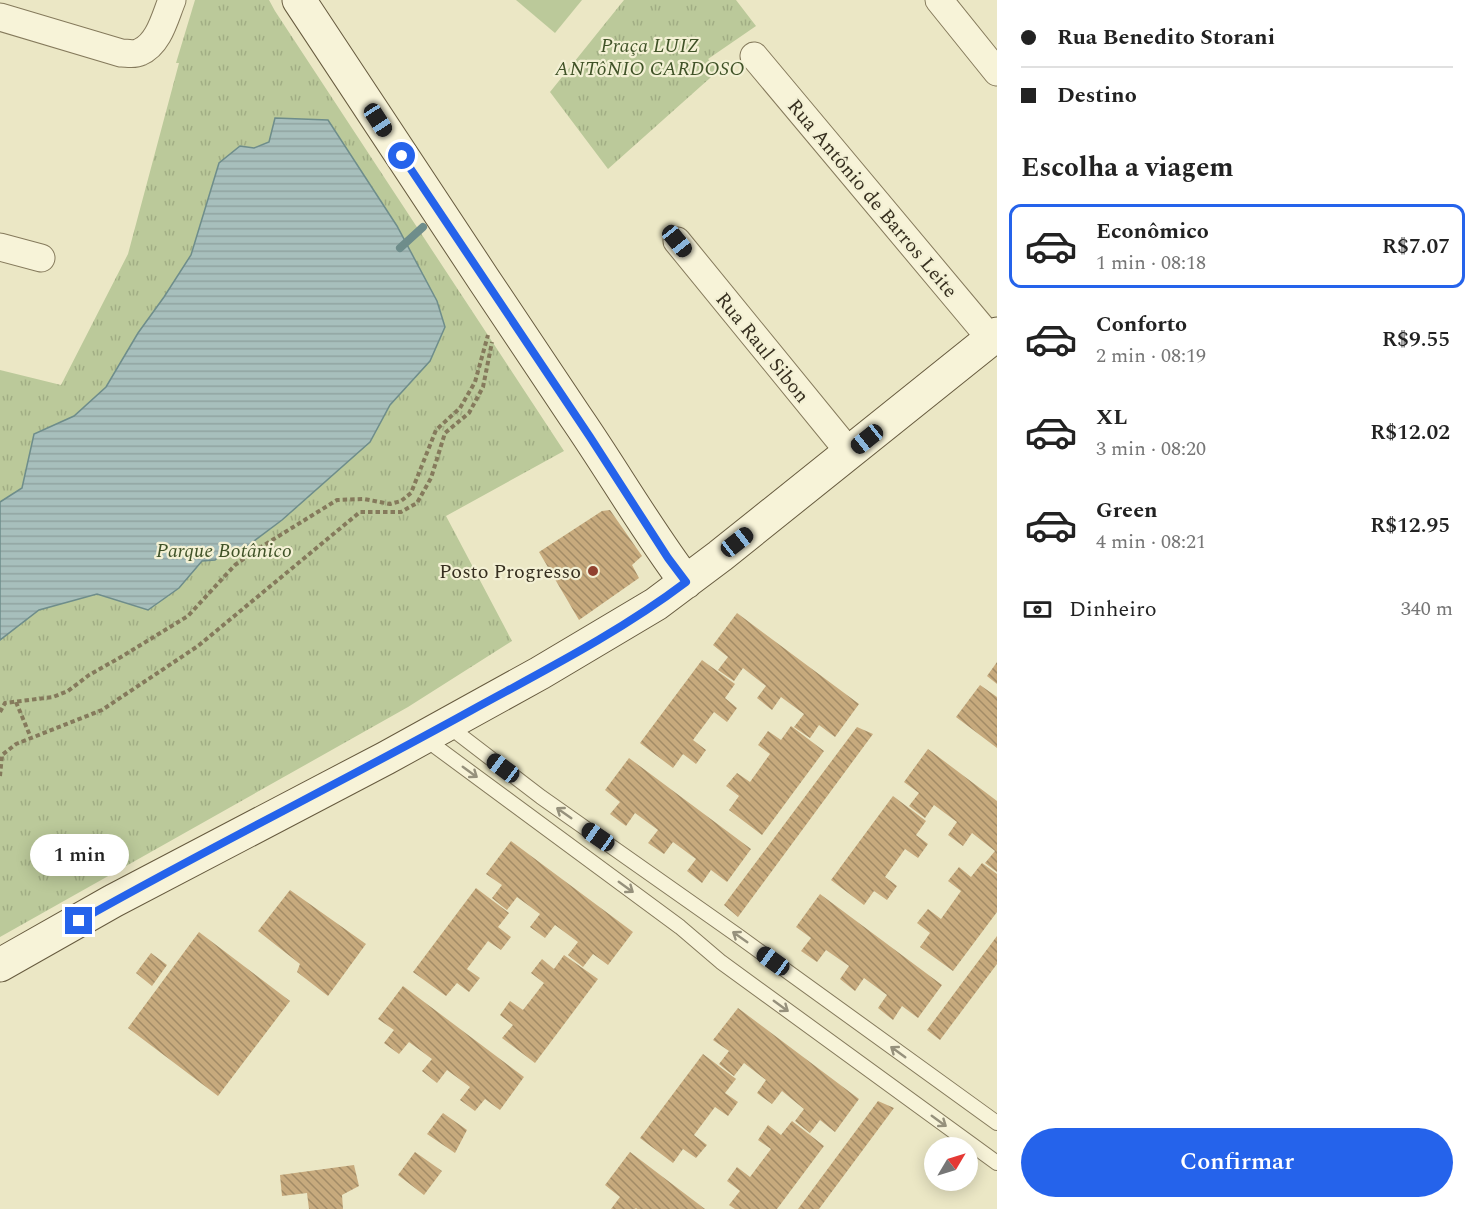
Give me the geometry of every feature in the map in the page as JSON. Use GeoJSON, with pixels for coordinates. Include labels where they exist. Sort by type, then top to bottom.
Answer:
{"type":"FeatureCollection","features":[{"type":"Feature","properties":{"kind":"main road"},"geometry":{"type":"LineString","coordinates":[[299,0],[686,582]]}},
{"type":"Feature","properties":{"kind":"main road"},"geometry":{"type":"LineString","coordinates":[[0,965],[113,901],[365,769],[540,673],[656,604],[994,337]]}},
{"type":"Feature","properties":{"kind":"street"},"geometry":{"type":"LineString","coordinates":[[0,17],[130,54],[139,52],[152,42],[161,28],[172,0]]}},
{"type":"Feature","properties":{"kind":"street"},"geometry":{"type":"LineString","coordinates":[[939,0],[997,72]]}},
{"type":"Feature","properties":{"kind":"street","name":"Rua Antônio de Barros Leite"},"geometry":{"type":"LineString","coordinates":[[754,57],[994,337]]}},
{"type":"Feature","properties":{"kind":"street","name":"Rua Raul Sibon"},"geometry":{"type":"LineString","coordinates":[[677,241],[850,453]]}},
{"type":"Feature","properties":{"kind":"street"},"geometry":{"type":"LineString","coordinates":[[0,247],[40,258]]}},
{"type":"Feature","properties":{"kind":"lane"},"geometry":{"type":"LineString","coordinates":[[434,731],[541,797],[997,1123]]}},
{"type":"Feature","properties":{"kind":"lane"},"geometry":{"type":"LineString","coordinates":[[434,731],[529,815],[680,927],[721,962],[997,1162]]}},
{"type":"Feature","properties":{"kind":"lane"},"geometry":{"type":"LineString","coordinates":[[529,815],[541,797]]}},
{"type":"Feature","properties":{"kind":"path"},"geometry":{"type":"LineString","coordinates":[[0,712],[5,703],[53,698],[68,691],[89,675],[188,616],[235,566],[261,547],[337,500],[364,499],[390,504],[401,501],[411,493],[436,430],[460,408],[475,382],[485,342],[499,303]]}},
{"type":"Feature","properties":{"kind":"path"},"geometry":{"type":"LineString","coordinates":[[0,776],[2,755],[16,744],[102,710],[198,646],[360,512],[401,512],[417,503],[431,478],[445,433],[469,413],[483,387],[499,303]]}},
{"type":"Feature","properties":{"kind":"path"},"geometry":{"type":"LineString","coordinates":[[16,702],[32,738]]}},
{"type":"Feature","properties":{"kind":"green space","name":"Parque Botânico"},"geometry":{"type":"Polygon","coordinates":[[[195,0],[269,0],[564,451],[446,516],[512,641],[408,707],[0,937],[0,370],[61,385],[128,254],[179,63],[176,63],[195,0]]]}},
{"type":"Feature","properties":{"kind":"green space"},"geometry":{"type":"Polygon","coordinates":[[[516,0],[582,0],[555,33],[516,0]]]}},
{"type":"Feature","properties":{"kind":"green space","name":"Praça LUIZ ANTôNIO CARDOSO"},"geometry":{"type":"Polygon","coordinates":[[[624,0],[736,0],[756,26],[708,59],[719,70],[608,169],[550,92],[624,0]]]}},
{"type":"Feature","properties":{"kind":"water"},"geometry":{"type":"Polygon","coordinates":[[[275,118],[328,120],[397,226],[437,301],[445,327],[430,361],[390,405],[370,442],[282,520],[246,547],[226,550],[215,560],[202,561],[179,588],[148,610],[97,594],[39,610],[0,640],[0,502],[22,488],[34,434],[74,416],[106,387],[138,333],[191,255],[219,163],[240,146],[254,148],[269,142],[275,118]]]}},
{"type":"Feature","properties":{"kind":"building","name":"Posto Progresso"},"geometry":{"type":"Polygon","coordinates":[[[610,510],[642,556],[632,565],[639,578],[579,620],[539,552],[602,511],[610,510]]]}},
{"type":"Feature","properties":{"kind":"building"},"geometry":{"type":"Polygon","coordinates":[[[737,613],[859,704],[835,737],[819,725],[810,738],[794,727],[804,714],[781,697],[772,710],[757,698],[766,686],[743,668],[734,681],[718,670],[728,657],[713,645],[737,613]]]}},
{"type":"Feature","properties":{"kind":"building"},"geometry":{"type":"Polygon","coordinates":[[[702,660],[735,684],[725,698],[737,708],[727,722],[714,712],[693,740],[706,750],[696,764],[683,754],[673,768],[640,743],[702,660]]]}},
{"type":"Feature","properties":{"kind":"building"},"geometry":{"type":"Polygon","coordinates":[[[997,662],[997,684],[987,676],[997,662]]]}},
{"type":"Feature","properties":{"kind":"building"},"geometry":{"type":"Polygon","coordinates":[[[980,685],[997,697],[997,748],[956,717],[980,685]]]}},
{"type":"Feature","properties":{"kind":"building"},"geometry":{"type":"Polygon","coordinates":[[[791,726],[824,751],[762,835],[729,810],[739,796],[726,786],[737,773],[750,782],[770,754],[758,745],[768,731],[781,740],[791,726]]]}},
{"type":"Feature","properties":{"kind":"building"},"geometry":{"type":"Polygon","coordinates":[[[857,727],[873,734],[738,917],[724,905],[857,727]]]}},
{"type":"Feature","properties":{"kind":"building"},"geometry":{"type":"Polygon","coordinates":[[[928,749],[997,801],[997,872],[985,863],[995,851],[972,833],[963,846],[948,835],[957,822],[934,805],[925,818],[909,806],[919,793],[904,782],[928,749]]]}},
{"type":"Feature","properties":{"kind":"building"},"geometry":{"type":"Polygon","coordinates":[[[629,758],[751,849],[727,882],[711,870],[702,883],[687,871],[696,859],[673,842],[664,854],[648,843],[658,830],[635,813],[626,826],[610,814],[620,802],[605,790],[629,758]]]}},
{"type":"Feature","properties":{"kind":"building"},"geometry":{"type":"Polygon","coordinates":[[[893,796],[926,821],[916,835],[928,844],[918,858],[905,849],[885,877],[897,886],[887,900],[874,891],[864,905],[831,880],[893,796]]]}},
{"type":"Feature","properties":{"kind":"building"},"geometry":{"type":"Polygon","coordinates":[[[511,841],[633,932],[608,965],[593,954],[583,967],[568,955],[578,942],[555,925],[545,938],[530,927],[540,914],[517,897],[507,910],[492,898],[502,885],[486,874],[511,841]]]}},
{"type":"Feature","properties":{"kind":"building"},"geometry":{"type":"Polygon","coordinates":[[[982,863],[997,874],[997,912],[953,971],[920,947],[930,933],[917,923],[928,909],[941,919],[961,891],[948,881],[959,867],[971,877],[982,863]]]}},
{"type":"Feature","properties":{"kind":"building"},"geometry":{"type":"Polygon","coordinates":[[[476,888],[509,913],[498,927],[511,937],[501,950],[488,941],[467,969],[480,978],[469,992],[457,983],[446,996],[413,972],[476,888]]]}},
{"type":"Feature","properties":{"kind":"building"},"geometry":{"type":"Polygon","coordinates":[[[290,890],[366,944],[328,996],[297,972],[300,964],[258,931],[290,890]]]}},
{"type":"Feature","properties":{"kind":"building"},"geometry":{"type":"Polygon","coordinates":[[[820,894],[942,985],[918,1018],[902,1006],[893,1020],[878,1008],[887,995],[864,978],[855,991],[840,979],[849,966],[826,950],[817,962],[801,951],[811,938],[796,927],[820,894]]]}},
{"type":"Feature","properties":{"kind":"building"},"geometry":{"type":"Polygon","coordinates":[[[199,932],[290,1001],[218,1096],[128,1028],[199,932]]]}},
{"type":"Feature","properties":{"kind":"building"},"geometry":{"type":"Polygon","coordinates":[[[997,936],[997,964],[940,1040],[927,1030],[997,936]]]}},
{"type":"Feature","properties":{"kind":"building"},"geometry":{"type":"Polygon","coordinates":[[[151,953],[167,965],[152,986],[136,973],[151,953]]]}},
{"type":"Feature","properties":{"kind":"building"},"geometry":{"type":"Polygon","coordinates":[[[564,955],[598,979],[535,1063],[502,1038],[513,1025],[500,1015],[510,1001],[523,1010],[544,983],[531,973],[542,959],[554,969],[564,955]]]}},
{"type":"Feature","properties":{"kind":"building"},"geometry":{"type":"Polygon","coordinates":[[[403,986],[524,1077],[500,1110],[485,1099],[475,1111],[460,1100],[470,1087],[447,1070],[437,1083],[422,1071],[432,1059],[409,1042],[399,1054],[384,1043],[394,1030],[378,1019],[403,986]]]}},
{"type":"Feature","properties":{"kind":"building"},"geometry":{"type":"Polygon","coordinates":[[[738,1008],[859,1099],[835,1132],[820,1120],[810,1133],[795,1121],[804,1109],[782,1091],[772,1104],[757,1093],[766,1080],[744,1063],[734,1076],[719,1064],[729,1051],[713,1040],[738,1008]]]}},
{"type":"Feature","properties":{"kind":"building"},"geometry":{"type":"Polygon","coordinates":[[[703,1054],[736,1079],[725,1093],[738,1102],[728,1116],[715,1107],[694,1135],[707,1145],[696,1158],[683,1149],[673,1163],[640,1138],[703,1054]]]}},
{"type":"Feature","properties":{"kind":"building"},"geometry":{"type":"Polygon","coordinates":[[[878,1101],[894,1108],[819,1209],[798,1209],[878,1101]]]}},
{"type":"Feature","properties":{"kind":"building"},"geometry":{"type":"Polygon","coordinates":[[[443,1113],[467,1130],[455,1153],[427,1134],[443,1113]]]}},
{"type":"Feature","properties":{"kind":"building"},"geometry":{"type":"Polygon","coordinates":[[[792,1121],[824,1146],[777,1209],[735,1209],[729,1205],[740,1191],[727,1181],[737,1167],[750,1177],[771,1149],[758,1140],[768,1125],[781,1135],[792,1121]]]}},
{"type":"Feature","properties":{"kind":"building"},"geometry":{"type":"Polygon","coordinates":[[[415,1152],[442,1171],[424,1195],[398,1175],[415,1152]]]}},
{"type":"Feature","properties":{"kind":"building"},"geometry":{"type":"Polygon","coordinates":[[[630,1152],[705,1209],[611,1209],[620,1197],[605,1185],[630,1152]]]}},
{"type":"Feature","properties":{"kind":"building"},"geometry":{"type":"Polygon","coordinates":[[[354,1165],[359,1186],[342,1195],[343,1209],[309,1209],[307,1193],[282,1196],[280,1175],[354,1165]]]}},
{"type":"Feature","properties":{"kind":"waterway"},"geometry":{"type":"LineString","coordinates":[[400,248],[423,227]]}},
{"type":"Feature","properties":{"kind":"place","name":"Posto Progresso"},"geometry":{"type":"Point","coordinates":[593,571]}},
{"type":"Feature","properties":{"kind":"route"},"geometry":{"type":"LineString","coordinates":[[79,921],[386,758],[540,673],[656,604],[686,582],[402,156]]}}]}
